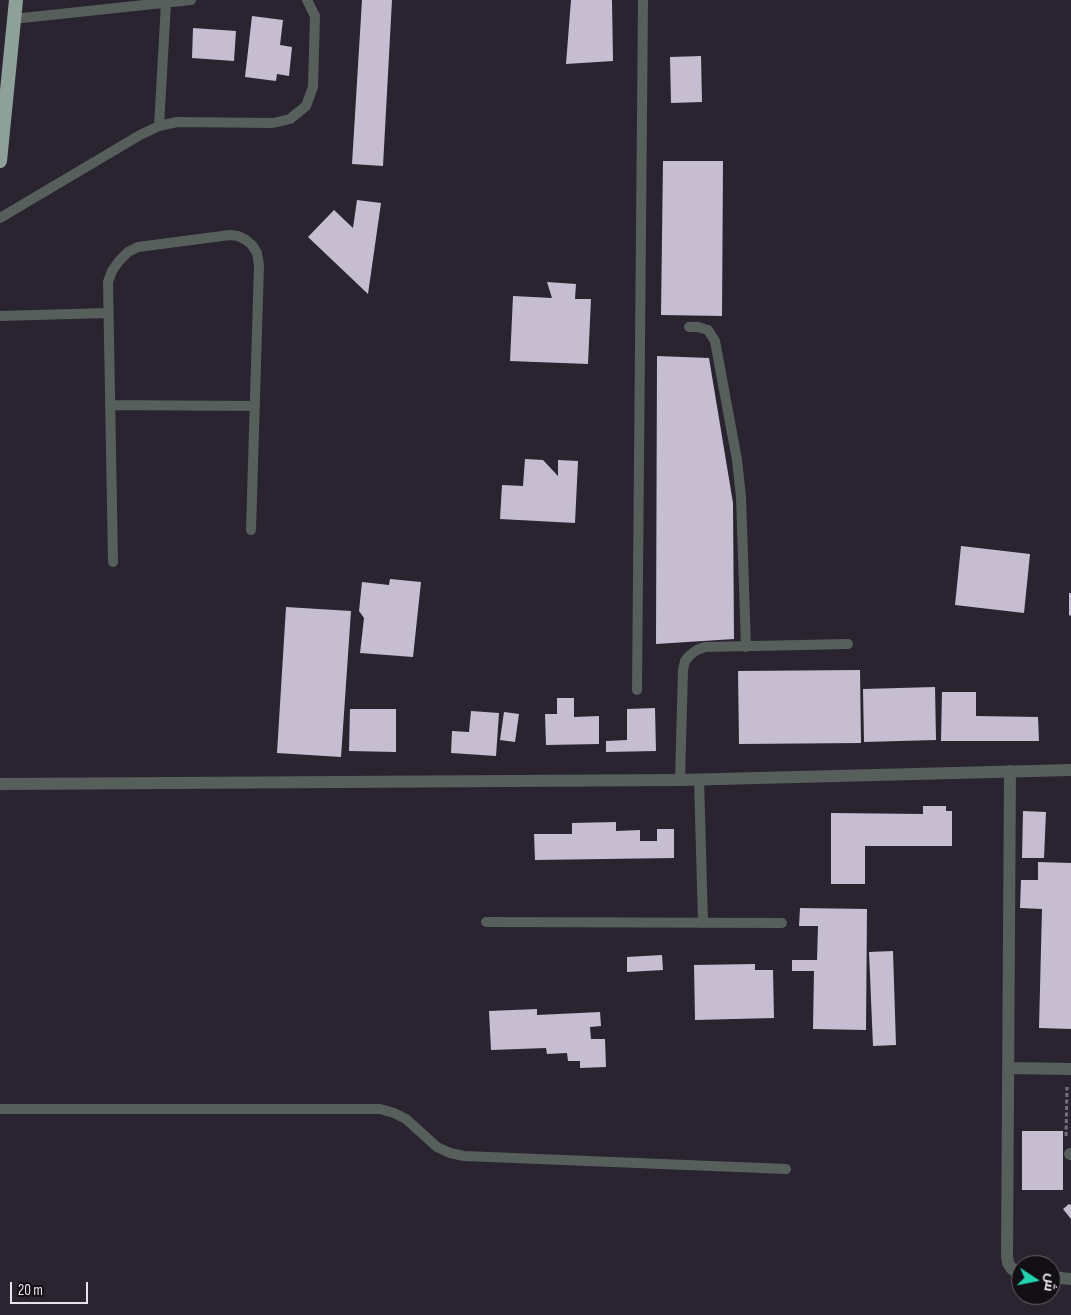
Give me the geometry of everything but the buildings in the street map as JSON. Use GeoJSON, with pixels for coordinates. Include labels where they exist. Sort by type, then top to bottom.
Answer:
{"type":"FeatureCollection","features":[{"type":"Feature","properties":{"kind":"highway"},"geometry":{"type":"LineString","coordinates":[[0,161],[16,0]]}},
{"type":"Feature","properties":{"kind":"street"},"geometry":{"type":"LineString","coordinates":[[0,784],[680,780],[1071,770]]}},
{"type":"Feature","properties":{"kind":"street"},"geometry":{"type":"LineString","coordinates":[[1010,771],[1007,1256],[1011,1268]]}},
{"type":"Feature","properties":{"kind":"street"},"geometry":{"type":"LineString","coordinates":[[1008,1068],[1069,1069]]}},
{"type":"Feature","properties":{"kind":"lane"},"geometry":{"type":"LineString","coordinates":[[13,19],[191,0]]}},
{"type":"Feature","properties":{"kind":"lane"},"geometry":{"type":"LineString","coordinates":[[0,218],[140,135],[159,126],[177,122],[273,123],[290,119],[296,115],[306,106],[314,88],[315,16],[306,0]]}},
{"type":"Feature","properties":{"kind":"lane"},"geometry":{"type":"LineString","coordinates":[[637,690],[643,0]]}},
{"type":"Feature","properties":{"kind":"lane"},"geometry":{"type":"LineString","coordinates":[[159,126],[166,3]]}},
{"type":"Feature","properties":{"kind":"lane"},"geometry":{"type":"LineString","coordinates":[[113,562],[108,282],[119,260],[128,252],[138,247],[230,235],[246,240],[257,253],[259,264],[251,530]]}},
{"type":"Feature","properties":{"kind":"lane"},"geometry":{"type":"LineString","coordinates":[[0,316],[108,313]]}},
{"type":"Feature","properties":{"kind":"lane"},"geometry":{"type":"LineString","coordinates":[[689,328],[698,327],[708,330],[715,341],[737,460],[741,497],[746,647]]}},
{"type":"Feature","properties":{"kind":"lane"},"geometry":{"type":"LineString","coordinates":[[110,405],[255,406]]}},
{"type":"Feature","properties":{"kind":"lane"},"geometry":{"type":"LineString","coordinates":[[680,780],[683,670],[685,662],[690,655],[705,647],[848,644]]}},
{"type":"Feature","properties":{"kind":"lane"},"geometry":{"type":"LineString","coordinates":[[699,779],[703,923]]}},
{"type":"Feature","properties":{"kind":"lane"},"geometry":{"type":"LineString","coordinates":[[486,922],[782,924]]}},
{"type":"Feature","properties":{"kind":"lane"},"geometry":{"type":"LineString","coordinates":[[0,1109],[380,1109],[394,1113],[406,1120],[437,1147],[450,1153],[464,1156],[786,1169]]}},
{"type":"Feature","properties":{"kind":"path"},"geometry":{"type":"LineString","coordinates":[[1069,1069],[1065,1146],[1070,1154]]}}]}
